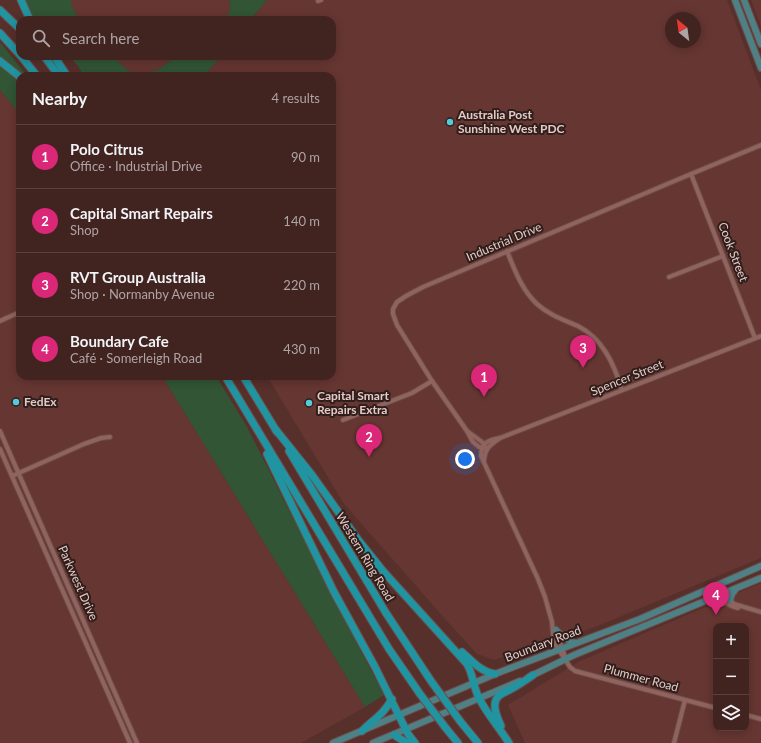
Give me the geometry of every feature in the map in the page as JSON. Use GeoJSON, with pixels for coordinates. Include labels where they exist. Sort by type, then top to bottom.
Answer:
{"type":"FeatureCollection","features":[{"type":"Feature","properties":{"kind":"highway"},"geometry":{"type":"LineString","coordinates":[[21,0],[28,16]]}},
{"type":"Feature","properties":{"kind":"highway"},"geometry":{"type":"LineString","coordinates":[[0,10],[16,25]]}},
{"type":"Feature","properties":{"kind":"highway"},"geometry":{"type":"LineString","coordinates":[[0,33],[16,51]]}},
{"type":"Feature","properties":{"kind":"highway"},"geometry":{"type":"LineString","coordinates":[[23,60],[34,72]]}},
{"type":"Feature","properties":{"kind":"highway"},"geometry":{"type":"LineString","coordinates":[[47,60],[56,72]]}},
{"type":"Feature","properties":{"kind":"highway"},"geometry":{"type":"LineString","coordinates":[[57,60],[64,72]]}},
{"type":"Feature","properties":{"kind":"highway"},"geometry":{"type":"LineString","coordinates":[[0,61],[16,74]]}},
{"type":"Feature","properties":{"kind":"highway"},"geometry":{"type":"LineString","coordinates":[[227,380],[389,649],[420,694],[458,743]]}},
{"type":"Feature","properties":{"kind":"highway","name":"Western Ring Road"},"geometry":{"type":"LineString","coordinates":[[245,380],[386,613],[460,721],[478,743]]}},
{"type":"Feature","properties":{"kind":"highway"},"geometry":{"type":"LineString","coordinates":[[247,412],[334,592],[406,729],[415,743]]}},
{"type":"Feature","properties":{"kind":"highway"},"geometry":{"type":"LineString","coordinates":[[276,430],[312,475],[388,578],[467,664],[479,698],[507,740]]}},
{"type":"Feature","properties":{"kind":"highway"},"geometry":{"type":"LineString","coordinates":[[424,616],[479,668],[488,673],[495,674]]}},
{"type":"Feature","properties":{"kind":"highway"},"geometry":{"type":"LineString","coordinates":[[507,740],[496,712],[495,701],[501,694],[533,676]]}},
{"type":"Feature","properties":{"kind":"highway"},"geometry":{"type":"LineString","coordinates":[[362,731],[369,723],[383,712],[392,700]]}},
{"type":"Feature","properties":{"kind":"highway"},"geometry":{"type":"LineString","coordinates":[[394,735],[407,743]]}},
{"type":"Feature","properties":{"kind":"main road"},"geometry":{"type":"LineString","coordinates":[[735,0],[761,68]]}},
{"type":"Feature","properties":{"kind":"main road"},"geometry":{"type":"LineString","coordinates":[[744,0],[761,44]]}},
{"type":"Feature","properties":{"kind":"main road","name":"Boundary Road"},"geometry":{"type":"LineString","coordinates":[[333,743],[495,674],[640,619],[761,566]]}},
{"type":"Feature","properties":{"kind":"main road","name":"Boundary Road"},"geometry":{"type":"LineString","coordinates":[[373,743],[533,676],[566,659],[761,578]]}},
{"type":"Feature","properties":{"kind":"main road"},"geometry":{"type":"LineString","coordinates":[[716,597],[727,601],[736,589]]}},
{"type":"Feature","properties":{"kind":"main road"},"geometry":{"type":"LineString","coordinates":[[556,630],[566,639],[574,643],[578,642]]}},
{"type":"Feature","properties":{"kind":"street","name":"Industrial Drive"},"geometry":{"type":"LineString","coordinates":[[484,447],[479,447],[473,442],[397,325],[393,314],[393,309],[397,302],[423,287],[761,145]]}},
{"type":"Feature","properties":{"kind":"street","name":"Cook Street"},"geometry":{"type":"LineString","coordinates":[[691,174],[755,338]]}},
{"type":"Feature","properties":{"kind":"street"},"geometry":{"type":"LineString","coordinates":[[507,252],[522,286],[537,304],[554,315],[580,327],[598,342],[615,368],[622,390]]}},
{"type":"Feature","properties":{"kind":"street"},"geometry":{"type":"LineString","coordinates":[[669,278],[723,256]]}},
{"type":"Feature","properties":{"kind":"street"},"geometry":{"type":"LineString","coordinates":[[0,321],[16,314]]}},
{"type":"Feature","properties":{"kind":"street","name":"Spencer Street"},"geometry":{"type":"LineString","coordinates":[[484,447],[491,445],[500,438],[761,336]]}},
{"type":"Feature","properties":{"kind":"street"},"geometry":{"type":"LineString","coordinates":[[343,420],[412,393],[432,381]]}},
{"type":"Feature","properties":{"kind":"street","name":"Parkwest Drive"},"geometry":{"type":"LineString","coordinates":[[0,431],[137,743]]}},
{"type":"Feature","properties":{"kind":"street"},"geometry":{"type":"LineString","coordinates":[[12,476],[84,444],[101,438],[110,437]]}},
{"type":"Feature","properties":{"kind":"street"},"geometry":{"type":"LineString","coordinates":[[484,447],[484,462],[538,579],[552,622],[555,644],[566,659]]}},
{"type":"Feature","properties":{"kind":"street","name":"Parkwest Drive"},"geometry":{"type":"LineString","coordinates":[[0,449],[130,743]]}},
{"type":"Feature","properties":{"kind":"street"},"geometry":{"type":"LineString","coordinates":[[716,597],[718,585],[727,592],[727,601],[729,605],[761,612]]}},
{"type":"Feature","properties":{"kind":"street"},"geometry":{"type":"LineString","coordinates":[[552,622],[556,630],[560,649]]}},
{"type":"Feature","properties":{"kind":"street","name":"Plummer Road"},"geometry":{"type":"LineString","coordinates":[[566,659],[570,667],[575,671],[713,707]]}},
{"type":"Feature","properties":{"kind":"street"},"geometry":{"type":"LineString","coordinates":[[674,743],[685,700]]}},
{"type":"Feature","properties":{"kind":"street"},"geometry":{"type":"LineString","coordinates":[[118,716],[124,713]]}},
{"type":"Feature","properties":{"kind":"street"},"geometry":{"type":"LineString","coordinates":[[749,716],[761,719]]}},
{"type":"Feature","properties":{"kind":"shaded area"},"geometry":{"type":"Polygon","coordinates":[[[71,0],[229,0],[230,10],[227,16],[78,16],[71,4],[71,0]]]}},
{"type":"Feature","properties":{"kind":"shaded area"},"geometry":{"type":"Polygon","coordinates":[[[267,0],[727,0],[761,90],[761,558],[595,627],[494,660],[477,654],[344,504],[269,380],[336,380],[336,72],[207,72],[218,60],[336,60],[336,16],[253,16],[267,0]]]}},
{"type":"Feature","properties":{"kind":"shaded area"},"geometry":{"type":"Polygon","coordinates":[[[751,0],[761,0],[761,26],[751,0]]]}},
{"type":"Feature","properties":{"kind":"shaded area"},"geometry":{"type":"Polygon","coordinates":[[[117,60],[172,60],[158,70],[147,72],[129,71],[117,60]]]}},
{"type":"Feature","properties":{"kind":"shaded area"},"geometry":{"type":"Polygon","coordinates":[[[0,90],[16,109],[16,380],[164,380],[365,707],[301,743],[0,743],[0,90]]]}},
{"type":"Feature","properties":{"kind":"shaded area"},"geometry":{"type":"Polygon","coordinates":[[[761,583],[761,743],[525,743],[508,705],[580,661],[761,583]]]}},
{"type":"Feature","properties":{"kind":"green space"},"geometry":{"type":"Polygon","coordinates":[[[18,0],[71,0],[73,9],[78,16],[32,16],[18,0]]]}},
{"type":"Feature","properties":{"kind":"green space"},"geometry":{"type":"Polygon","coordinates":[[[229,0],[267,0],[253,16],[227,16],[230,11],[229,0]]]}},
{"type":"Feature","properties":{"kind":"green space"},"geometry":{"type":"Polygon","coordinates":[[[0,42],[24,72],[16,72],[16,109],[0,90],[0,42]]]}},
{"type":"Feature","properties":{"kind":"green space"},"geometry":{"type":"Polygon","coordinates":[[[73,60],[117,60],[129,71],[135,72],[82,72],[73,60]]]}},
{"type":"Feature","properties":{"kind":"green space"},"geometry":{"type":"Polygon","coordinates":[[[172,60],[218,60],[207,72],[147,72],[158,70],[172,60]]]}},
{"type":"Feature","properties":{"kind":"green space"},"geometry":{"type":"Polygon","coordinates":[[[164,380],[218,380],[247,427],[384,695],[365,707],[164,380]]]}},
{"type":"Feature","properties":{"kind":"place","name":"Australia Post Sunshine West PDC"},"geometry":{"type":"Point","coordinates":[450,122]}},
{"type":"Feature","properties":{"kind":"place","name":"RVT Group Australia"},"geometry":{"type":"Point","coordinates":[583,368]}},
{"type":"Feature","properties":{"kind":"place","name":"Polo Citrus"},"geometry":{"type":"Point","coordinates":[484,397]}},
{"type":"Feature","properties":{"kind":"place","name":"FedEx"},"geometry":{"type":"Point","coordinates":[16,402]}},
{"type":"Feature","properties":{"kind":"place","name":"Capital Smart Repairs Extra"},"geometry":{"type":"Point","coordinates":[309,403]}},
{"type":"Feature","properties":{"kind":"place","name":"Capital Smart Repairs"},"geometry":{"type":"Point","coordinates":[369,457]}},
{"type":"Feature","properties":{"kind":"place","name":"Boundary Cafe"},"geometry":{"type":"Point","coordinates":[716,615]}}]}
